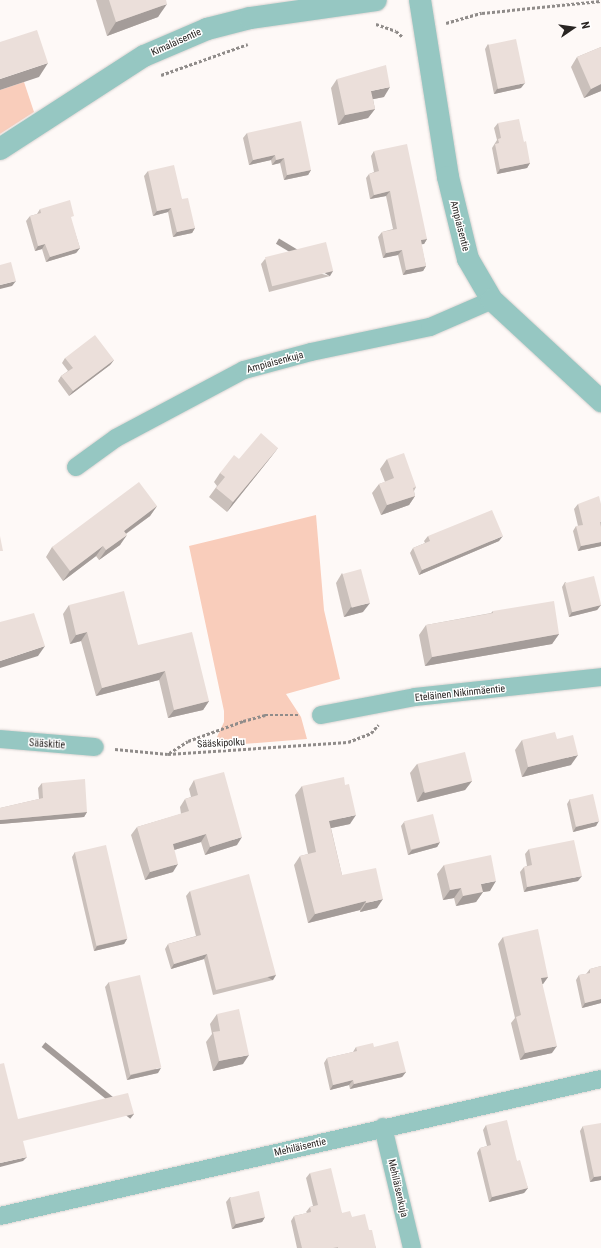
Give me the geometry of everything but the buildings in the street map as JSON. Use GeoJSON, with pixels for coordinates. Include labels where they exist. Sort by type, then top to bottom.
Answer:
{"type":"FeatureCollection","features":[{"type":"Feature","properties":{"kind":"street","name":"Kimalaisentie"},"geometry":{"type":"LineString","coordinates":[[0,149],[144,56],[207,29],[250,18],[376,0]]}},
{"type":"Feature","properties":{"kind":"street","name":"Ampiaisentie"},"geometry":{"type":"LineString","coordinates":[[420,0],[448,177],[468,259],[492,300],[601,401]]}},
{"type":"Feature","properties":{"kind":"street","name":"Ampiaisenkuja"},"geometry":{"type":"LineString","coordinates":[[76,467],[116,438],[244,370],[310,352],[430,327],[492,300]]}},
{"type":"Feature","properties":{"kind":"street","name":"Eteläinen Nikinmäentie"},"geometry":{"type":"LineString","coordinates":[[321,715],[408,698],[601,677]]}},
{"type":"Feature","properties":{"kind":"street","name":"Sääskitie"},"geometry":{"type":"LineString","coordinates":[[0,739],[95,747]]}},
{"type":"Feature","properties":{"kind":"street","name":"Mehiläisentie"},"geometry":{"type":"LineString","coordinates":[[0,1216],[383,1127],[601,1079]]}},
{"type":"Feature","properties":{"kind":"street","name":"Mehiläisenkuja"},"geometry":{"type":"LineString","coordinates":[[383,1127],[412,1248]]}},
{"type":"Feature","properties":{"kind":"path"},"geometry":{"type":"LineString","coordinates":[[444,23],[482,13],[601,1]]}},
{"type":"Feature","properties":{"kind":"path"},"geometry":{"type":"LineString","coordinates":[[369,24],[381,24],[396,31]]}},
{"type":"Feature","properties":{"kind":"path"},"geometry":{"type":"LineString","coordinates":[[156,77],[216,53],[256,41]]}},
{"type":"Feature","properties":{"kind":"path"},"geometry":{"type":"LineString","coordinates":[[168,754],[208,732],[265,715],[321,715]]}},
{"type":"Feature","properties":{"kind":"path","name":"Sääskipolku"},"geometry":{"type":"LineString","coordinates":[[95,747],[168,754],[348,742]]}},
{"type":"Feature","properties":{"kind":"shaded area"},"geometry":{"type":"Polygon","coordinates":[[[24,82],[34,112],[0,134],[0,90],[24,82]]]}},
{"type":"Feature","properties":{"kind":"shaded area"},"geometry":{"type":"Polygon","coordinates":[[[316,515],[324,610],[340,679],[286,694],[301,717],[307,739],[219,746],[217,737],[224,722],[224,711],[189,546],[316,515]]]}}]}
